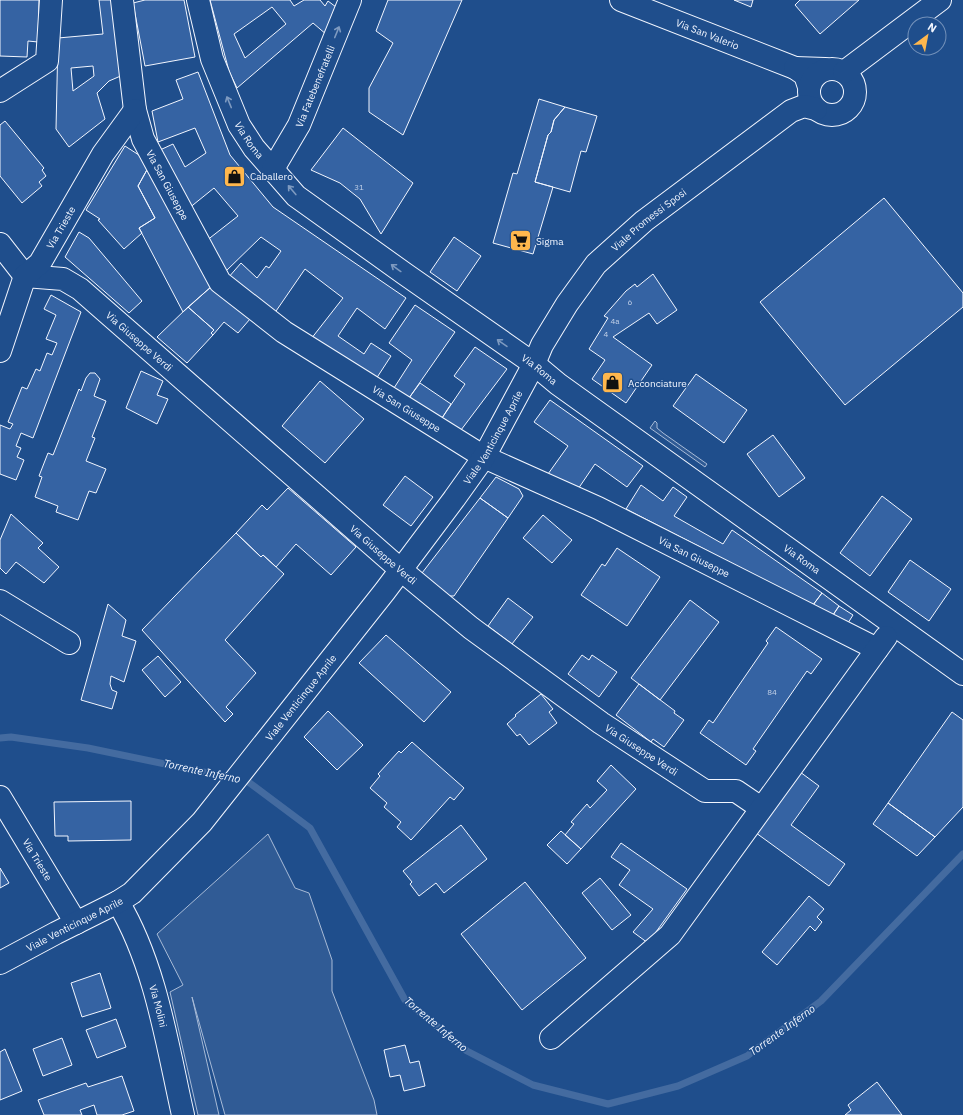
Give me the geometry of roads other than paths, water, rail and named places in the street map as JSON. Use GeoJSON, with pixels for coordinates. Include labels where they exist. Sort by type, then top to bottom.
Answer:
{"type":"FeatureCollection","features":[{"type":"Feature","properties":{"kind":"street"},"geometry":{"type":"LineString","coordinates":[[0,91],[47,61],[51,0]]}},
{"type":"Feature","properties":{"kind":"street","name":"Via San Giuseppe"},"geometry":{"type":"LineString","coordinates":[[122,0],[135,110],[143,139],[220,282],[284,332],[484,457],[598,508],[877,649]]}},
{"type":"Feature","properties":{"kind":"street","name":"Via Roma"},"geometry":{"type":"LineString","coordinates":[[198,0],[212,59],[234,115],[246,138],[304,203],[534,364],[565,388],[963,674]]}},
{"type":"Feature","properties":{"kind":"street","name":"Via Fatebenefratelli"},"geometry":{"type":"LineString","coordinates":[[274,169],[299,125],[350,0]]}},
{"type":"Feature","properties":{"kind":"street","name":"Via San Valerio"},"geometry":{"type":"LineString","coordinates":[[621,0],[794,68],[805,75],[808,99]]}},
{"type":"Feature","properties":{"kind":"street","name":"Viale Promessi Sposi"},"geometry":{"type":"LineString","coordinates":[[534,364],[542,345],[567,304],[596,264],[644,221],[808,99],[815,76],[846,71],[940,0]]}},
{"type":"Feature","properties":{"kind":"street","name":"Via San Valerio"},"geometry":{"type":"LineString","coordinates":[[794,68],[846,71]]}},
{"type":"Feature","properties":{"kind":"street"},"geometry":{"type":"LineString","coordinates":[[808,99],[827,114],[836,115],[843,112],[853,102],[855,92],[846,71]]}},
{"type":"Feature","properties":{"kind":"street","name":"Via Trieste"},"geometry":{"type":"LineString","coordinates":[[0,351],[26,276],[40,263],[103,154],[135,110]]}},
{"type":"Feature","properties":{"kind":"street"},"geometry":{"type":"LineString","coordinates":[[0,244],[26,276]]}},
{"type":"Feature","properties":{"kind":"street","name":"Via Giuseppe Verdi"},"geometry":{"type":"LineString","coordinates":[[26,276],[63,279],[80,289],[401,570],[471,628],[601,723],[705,791],[736,792],[761,808]]}},
{"type":"Feature","properties":{"kind":"street","name":"Viale Venticinque Aprile"},"geometry":{"type":"LineString","coordinates":[[0,963],[118,902],[132,893],[202,822],[401,570],[484,457],[534,364]]}},
{"type":"Feature","properties":{"kind":"street"},"geometry":{"type":"LineString","coordinates":[[0,601],[69,643]]}},
{"type":"Feature","properties":{"kind":"street"},"geometry":{"type":"LineString","coordinates":[[551,1038],[670,934],[895,625]]}},
{"type":"Feature","properties":{"kind":"street","name":"Via Trieste"},"geometry":{"type":"LineString","coordinates":[[0,797],[76,923]]}},
{"type":"Feature","properties":{"kind":"street","name":"Via Molini"},"geometry":{"type":"LineString","coordinates":[[118,902],[133,927],[141,948],[161,1017],[183,1115]]}},
{"type":"Feature","properties":{"kind":"waterway","name":"Torrente Inferno"},"geometry":{"type":"LineString","coordinates":[[0,738],[11,737],[88,748],[247,781],[310,828],[405,1000],[467,1051],[533,1085],[608,1104],[678,1086],[747,1056],[821,1001],[963,854]]}},
{"type":"Feature","properties":{"kind":"place","name":"Caballero"},"geometry":{"type":"Point","coordinates":[234,176]}},
{"type":"Feature","properties":{"kind":"place","name":"Sigma"},"geometry":{"type":"Point","coordinates":[521,241]}},
{"type":"Feature","properties":{"kind":"place","name":"Acconciature"},"geometry":{"type":"Point","coordinates":[612,383]}}]}
